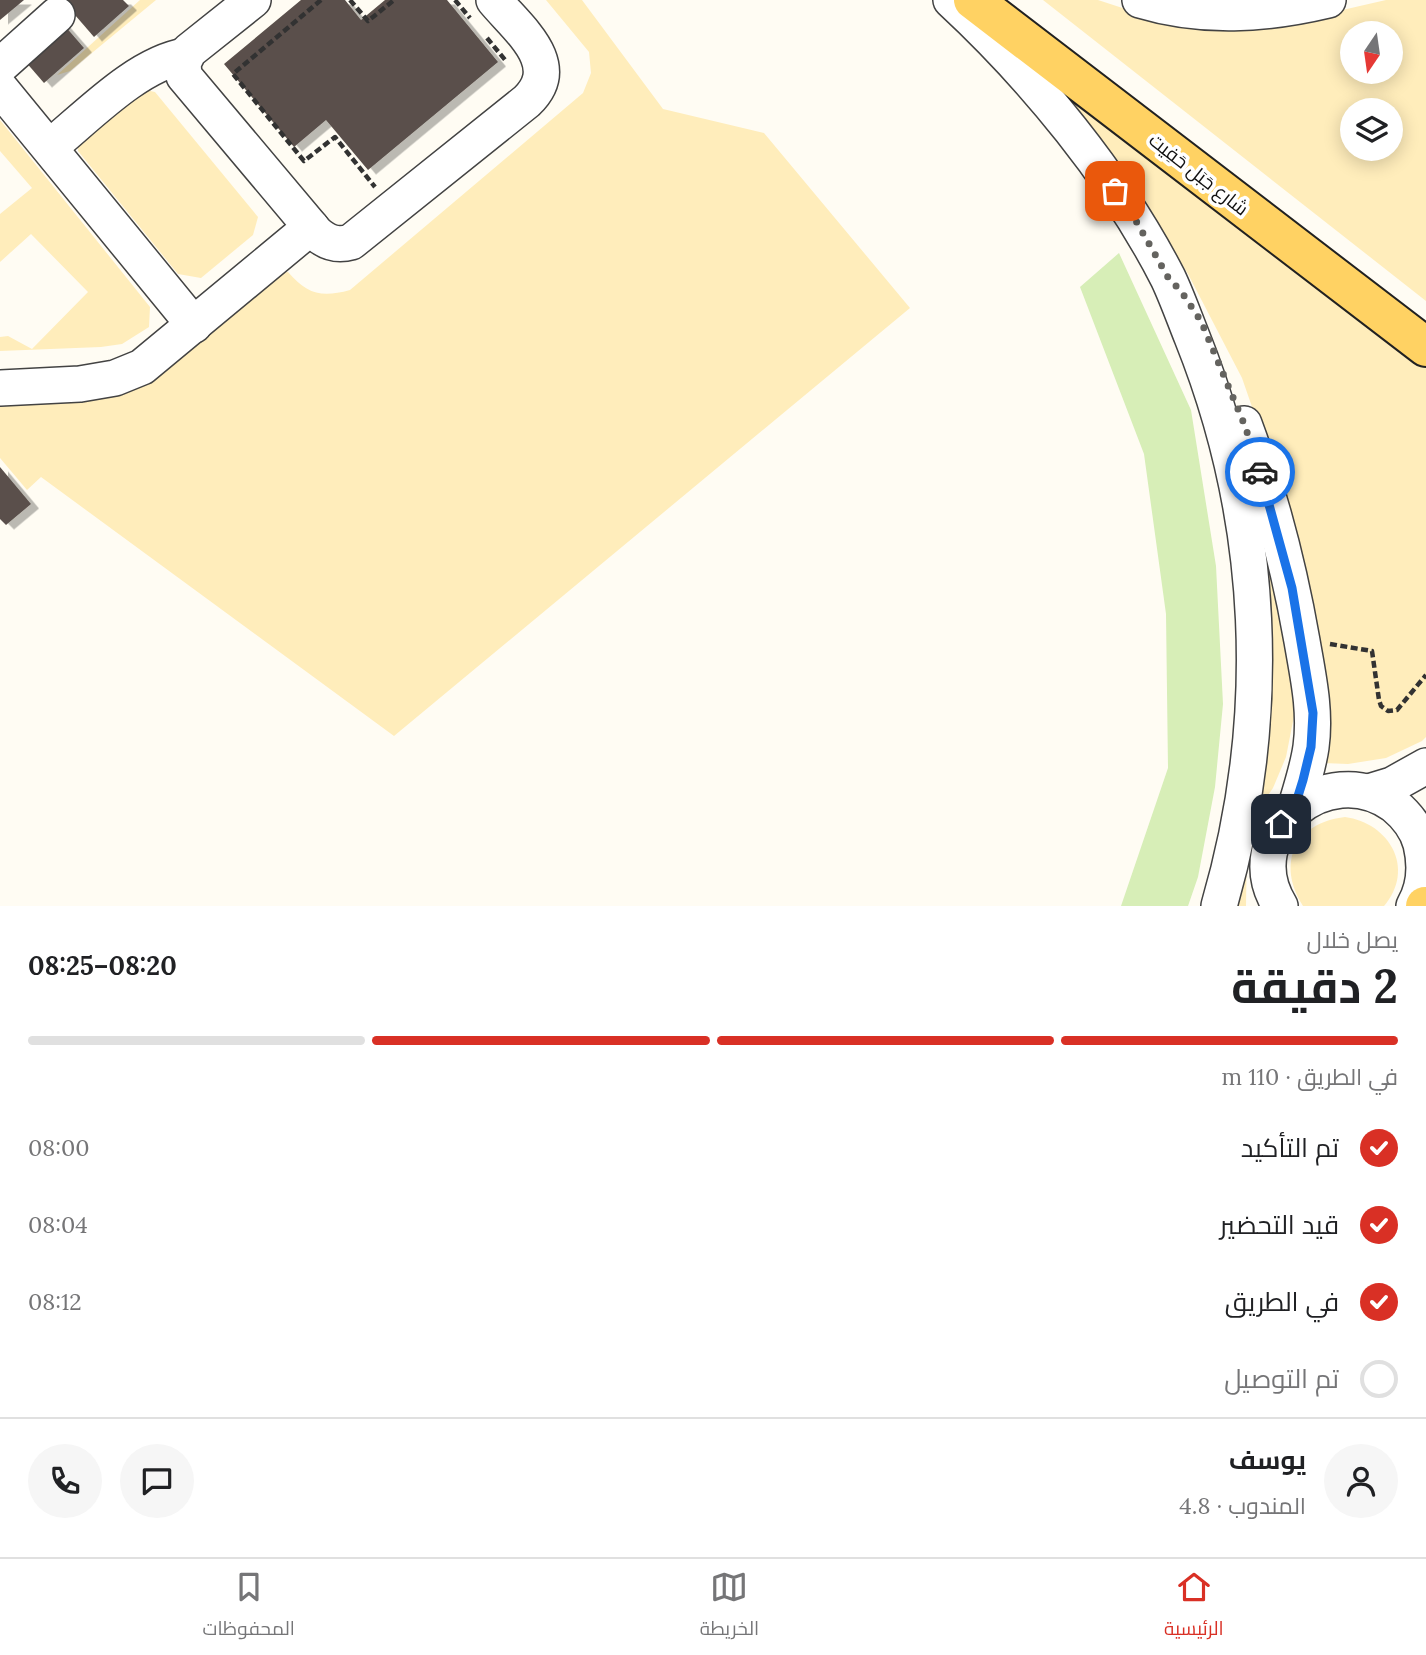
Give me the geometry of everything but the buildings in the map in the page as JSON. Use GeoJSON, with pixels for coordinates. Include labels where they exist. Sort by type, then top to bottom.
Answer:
{"type":"FeatureCollection","features":[{"type":"Feature","properties":{"kind":"main road","name":"شارع جَبَل حَفِيت"},"geometry":{"type":"LineString","coordinates":[[1007,0],[1426,321]]}},
{"type":"Feature","properties":{"kind":"main road","name":"شارع جَبَل حَفِيت"},"geometry":{"type":"LineString","coordinates":[[960,2],[1426,347]]}},
{"type":"Feature","properties":{"kind":"street"},"geometry":{"type":"LineString","coordinates":[[253,0],[189,51],[183,63],[184,76],[311,227],[323,239],[337,244],[351,242],[533,95],[541,79],[538,52],[494,0]]}},
{"type":"Feature","properties":{"kind":"street"},"geometry":{"type":"LineString","coordinates":[[1140,0],[1155,5],[1225,15],[1287,10],[1328,0]]}},
{"type":"Feature","properties":{"kind":"street"},"geometry":{"type":"LineString","coordinates":[[960,2],[1084,148],[1131,212],[1169,279],[1214,393],[1226,434],[1236,475],[1247,544],[1254,612],[1255,680],[1250,748],[1240,815],[1219,906]]}},
{"type":"Feature","properties":{"kind":"street"},"geometry":{"type":"LineString","coordinates":[[0,66],[57,15]]}},
{"type":"Feature","properties":{"kind":"street"},"geometry":{"type":"LineString","coordinates":[[50,148],[139,74],[161,62],[185,57]]}},
{"type":"Feature","properties":{"kind":"street"},"geometry":{"type":"LineString","coordinates":[[0,88],[194,325]]}},
{"type":"Feature","properties":{"kind":"street"},"geometry":{"type":"LineString","coordinates":[[0,388],[68,386],[115,378],[142,367],[311,227]]}},
{"type":"Feature","properties":{"kind":"street"},"geometry":{"type":"LineString","coordinates":[[1169,279],[1181,291],[1201,321],[1245,426],[1262,476],[1292,588],[1313,713],[1311,747],[1294,809]]}},
{"type":"Feature","properties":{"kind":"street"},"geometry":{"type":"LineString","coordinates":[[0,376],[57,375],[92,381]]}},
{"type":"Feature","properties":{"kind":"street"},"geometry":{"type":"LineString","coordinates":[[1368,792],[1392,785],[1426,766]]}},
{"type":"Feature","properties":{"kind":"street"},"geometry":{"type":"LineString","coordinates":[[1272,898],[1269,861],[1281,824],[1294,809],[1311,798],[1329,791],[1349,789],[1368,792],[1385,799],[1399,809],[1411,823],[1424,856],[1425,887],[1414,906]]}},
{"type":"Feature","properties":{"kind":"path"},"geometry":{"type":"LineString","coordinates":[[321,0],[233,74],[304,161],[335,137],[376,187]]}},
{"type":"Feature","properties":{"kind":"path"},"geometry":{"type":"LineString","coordinates":[[350,0],[368,21],[394,0]]}},
{"type":"Feature","properties":{"kind":"path"},"geometry":{"type":"LineString","coordinates":[[1302,639],[1372,651],[1379,700],[1381,706],[1388,711],[1396,710],[1426,676]]}},
{"type":"Feature","properties":{"kind":"green space"},"geometry":{"type":"Polygon","coordinates":[[[1119,253],[1191,410],[1216,566],[1223,704],[1215,787],[1198,877],[1188,906],[1121,906],[1168,768],[1166,614],[1144,454],[1080,287],[1119,253]]]}},
{"type":"Feature","properties":{"kind":"sand"},"geometry":{"type":"Polygon","coordinates":[[[140,0],[156,0],[70,71],[57,75],[140,0]]]}},
{"type":"Feature","properties":{"kind":"sand"},"geometry":{"type":"Polygon","coordinates":[[[546,0],[582,0],[663,109],[764,133],[910,308],[394,736],[41,477],[27,490],[0,458],[0,395],[86,396],[270,273],[288,272],[308,289],[323,294],[350,290],[583,93],[591,73],[589,52],[546,0]]]}},
{"type":"Feature","properties":{"kind":"sand"},"geometry":{"type":"Polygon","coordinates":[[[1043,0],[1098,0],[1147,16],[1325,14],[1386,0],[1426,0],[1426,301],[1043,0]]]}},
{"type":"Feature","properties":{"kind":"sand"},"geometry":{"type":"Polygon","coordinates":[[[1025,53],[1426,365],[1426,737],[1422,741],[1386,758],[1348,764],[1323,763],[1276,476],[1242,378],[1188,274],[1118,164],[1025,53]]]}},
{"type":"Feature","properties":{"kind":"sand"},"geometry":{"type":"Polygon","coordinates":[[[132,87],[155,92],[258,217],[253,235],[201,278],[178,274],[78,151],[78,132],[132,87]]]}},
{"type":"Feature","properties":{"kind":"sand"},"geometry":{"type":"Polygon","coordinates":[[[0,120],[150,307],[149,327],[122,344],[0,351],[0,337],[8,336],[32,349],[88,292],[31,234],[0,262],[0,214],[32,188],[0,151],[0,120]]]}},
{"type":"Feature","properties":{"kind":"sand"},"geometry":{"type":"Polygon","coordinates":[[[1253,535],[1273,542],[1295,711],[1286,757],[1273,788],[1257,811],[1247,839],[1246,906],[1222,906],[1253,535]]]}},
{"type":"Feature","properties":{"kind":"sand"},"geometry":{"type":"Polygon","coordinates":[[[1345,817],[1374,828],[1393,850],[1398,877],[1393,892],[1384,906],[1303,906],[1291,875],[1295,848],[1302,837],[1313,828],[1345,817]]]}},
{"type":"Feature","properties":{"kind":"way so far"},"geometry":{"type":"LineString","coordinates":[[1115,191],[1131,212],[1169,279],[1192,305],[1201,321],[1245,426],[1260,472]]}},
{"type":"Feature","properties":{"kind":"route"},"geometry":{"type":"LineString","coordinates":[[1260,472],[1292,588],[1313,713],[1311,747],[1303,780],[1294,809],[1281,824]]}}]}
